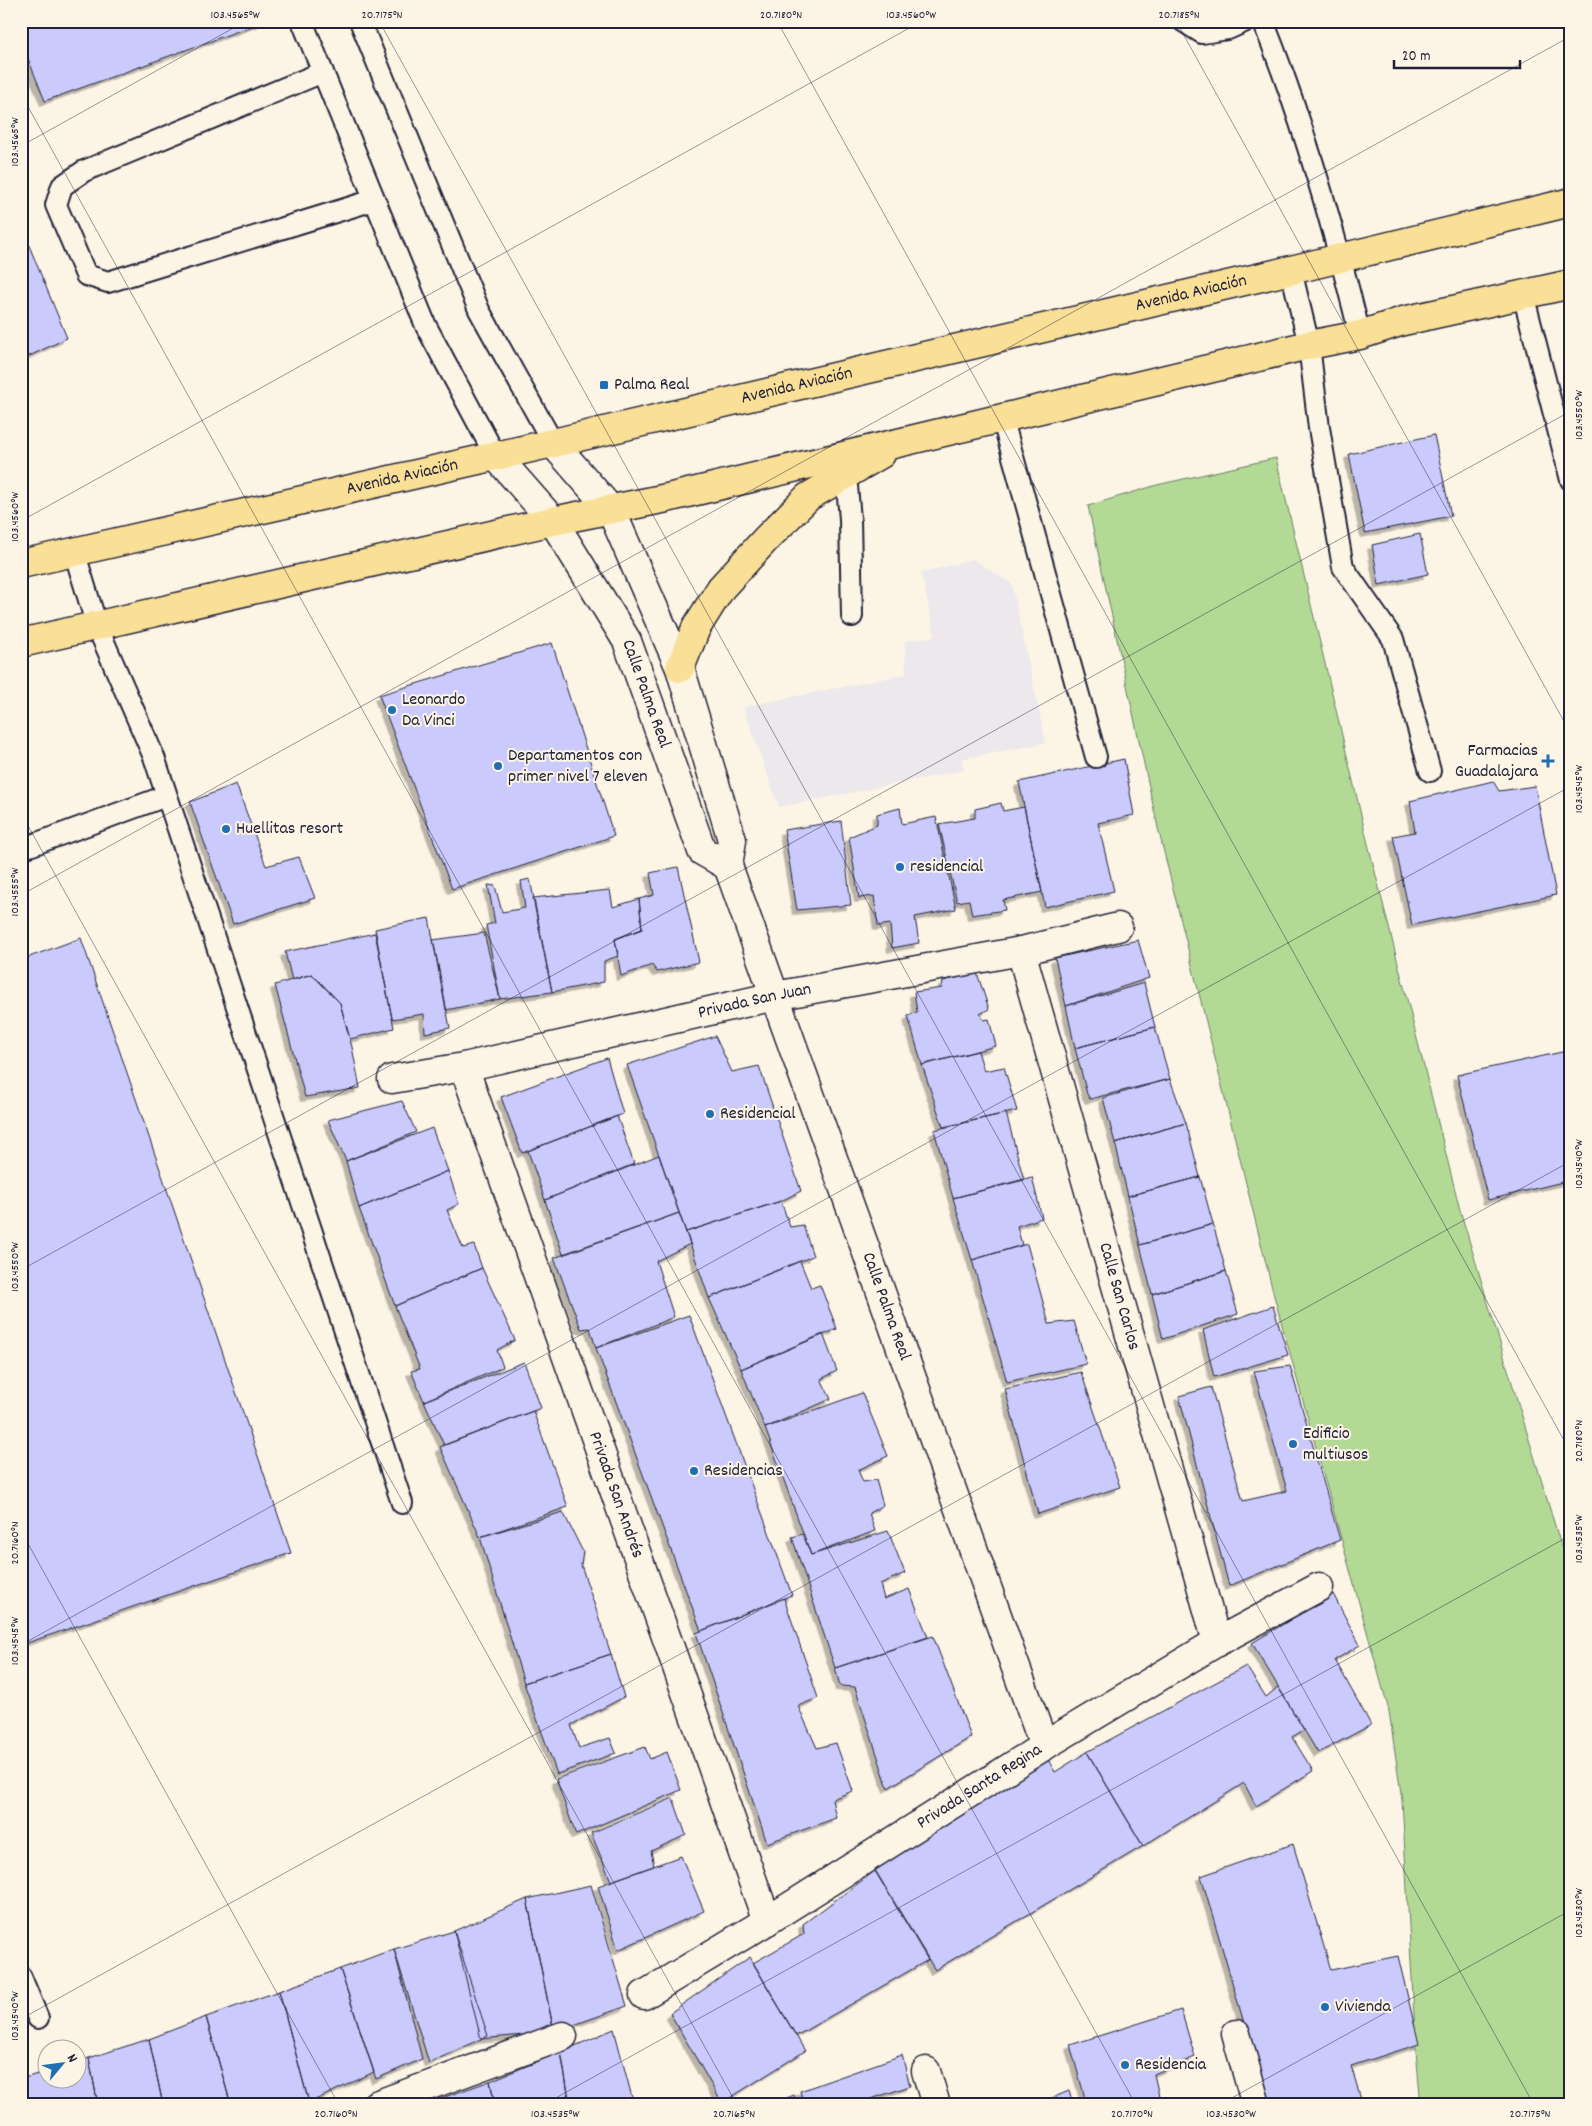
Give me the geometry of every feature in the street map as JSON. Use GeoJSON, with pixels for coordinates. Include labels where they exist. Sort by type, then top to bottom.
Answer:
{"type":"FeatureCollection","features":[{"type":"Feature","properties":{"kind":"main road","name":"Avenida Aviación"},"geometry":{"type":"LineString","coordinates":[[21,564],[1291,270],[1571,202]]}},
{"type":"Feature","properties":{"kind":"main road"},"geometry":{"type":"LineString","coordinates":[[21,643],[553,521],[845,465],[906,439],[1309,345],[1360,335],[1402,322],[1571,284]]}},
{"type":"Feature","properties":{"kind":"main road"},"geometry":{"type":"LineString","coordinates":[[680,668],[696,628],[721,588],[808,497],[845,465]]}},
{"type":"Feature","properties":{"kind":"street","name":"Calle Palma Real"},"geometry":{"type":"LineString","coordinates":[[553,442],[611,510],[680,668],[732,840],[728,866],[1044,1746]]}},
{"type":"Feature","properties":{"kind":"street","name":"Calle Palma Real"},"geometry":{"type":"LineString","coordinates":[[494,455],[553,521],[627,641],[702,851],[728,866]]}},
{"type":"Feature","properties":{"kind":"street"},"geometry":{"type":"LineString","coordinates":[[641,681],[680,668]]}},
{"type":"Feature","properties":{"kind":"street","name":"Privada San Juan"},"geometry":{"type":"LineString","coordinates":[[392,1080],[464,1067],[774,996],[1021,950],[1118,927]]}},
{"type":"Feature","properties":{"kind":"street","name":"Calle San Carlos"},"geometry":{"type":"LineString","coordinates":[[1021,950],[1217,1642]]}},
{"type":"Feature","properties":{"kind":"street","name":"Privada San Andrés"},"geometry":{"type":"LineString","coordinates":[[464,1067],[767,1921]]}},
{"type":"Feature","properties":{"kind":"street","name":"Privada Santa Regina"},"geometry":{"type":"LineString","coordinates":[[644,1995],[767,1921],[1044,1746],[1217,1642],[1319,1587]]}},
{"type":"Feature","properties":{"kind":"street"},"geometry":{"type":"LineString","coordinates":[[1236,2034],[1256,2105]]}},
{"type":"Feature","properties":{"kind":"street"},"geometry":{"type":"LineString","coordinates":[[376,2105],[563,2036]]}},
{"type":"Feature","properties":{"kind":"street"},"geometry":{"type":"LineString","coordinates":[[926,2071],[936,2105]]}},
{"type":"Feature","properties":{"kind":"lane"},"geometry":{"type":"LineString","coordinates":[[302,21],[426,326],[494,455]]}},
{"type":"Feature","properties":{"kind":"lane"},"geometry":{"type":"LineString","coordinates":[[360,21],[479,310],[553,442]]}},
{"type":"Feature","properties":{"kind":"lane"},"geometry":{"type":"LineString","coordinates":[[1183,21],[1202,33],[1228,29],[1246,21]]}},
{"type":"Feature","properties":{"kind":"lane"},"geometry":{"type":"LineString","coordinates":[[1263,21],[1294,100],[1341,258],[1360,335]]}},
{"type":"Feature","properties":{"kind":"lane"},"geometry":{"type":"LineString","coordinates":[[323,72],[84,171],[62,186],[56,205],[86,275],[108,282],[374,200]]}},
{"type":"Feature","properties":{"kind":"lane"},"geometry":{"type":"LineString","coordinates":[[1291,270],[1309,345],[1319,428],[1342,567],[1393,639],[1430,771]]}},
{"type":"Feature","properties":{"kind":"lane"},"geometry":{"type":"LineString","coordinates":[[1523,294],[1571,480]]}},
{"type":"Feature","properties":{"kind":"lane"},"geometry":{"type":"LineString","coordinates":[[1002,417],[1096,757]]}},
{"type":"Feature","properties":{"kind":"lane"},"geometry":{"type":"LineString","coordinates":[[845,465],[850,519],[852,616]]}},
{"type":"Feature","properties":{"kind":"lane"},"geometry":{"type":"LineString","coordinates":[[74,551],[97,626],[154,757],[402,1503]]}},
{"type":"Feature","properties":{"kind":"lane"},"geometry":{"type":"LineString","coordinates":[[21,849],[166,796]]}},
{"type":"Feature","properties":{"kind":"lane"},"geometry":{"type":"LineString","coordinates":[[21,1977],[38,2018]]}},
{"type":"Feature","properties":{"kind":"shaded area"},"geometry":{"type":"Polygon","coordinates":[[[973,559],[1012,584],[1046,743],[962,759],[964,770],[779,807],[743,707],[906,674],[905,641],[935,636],[921,573],[973,559]]]}},
{"type":"Feature","properties":{"kind":"green space"},"geometry":{"type":"Polygon","coordinates":[[[1276,458],[1367,840],[1460,1210],[1571,1579],[1571,2105],[1421,2105],[1416,2051],[1402,1800],[1389,1711],[1274,1296],[1158,828],[1088,506],[1157,485],[1276,458]]]}},
{"type":"Feature","properties":{"kind":"building"},"geometry":{"type":"Polygon","coordinates":[[[21,21],[266,21],[45,101],[21,41],[21,21]]]}},
{"type":"Feature","properties":{"kind":"building"},"geometry":{"type":"Polygon","coordinates":[[[21,226],[67,338],[21,360],[21,226]]]}},
{"type":"Feature","properties":{"kind":"building"},"geometry":{"type":"Polygon","coordinates":[[[1434,435],[1451,516],[1365,533],[1349,454],[1434,435]]]}},
{"type":"Feature","properties":{"kind":"building"},"geometry":{"type":"Polygon","coordinates":[[[1420,534],[1428,574],[1379,585],[1372,545],[1420,534]]]}},
{"type":"Feature","properties":{"kind":"building","name":"Departamentos con primer nivel 7 eleven"},"geometry":{"type":"Polygon","coordinates":[[[552,643],[614,836],[452,889],[379,695],[552,643]]]}},
{"type":"Feature","properties":{"kind":"building","name":"Residencial"},"geometry":{"type":"Polygon","coordinates":[[[1124,759],[1134,815],[1098,823],[1114,891],[1045,907],[1019,782],[1124,759]]]}},
{"type":"Feature","properties":{"kind":"building"},"geometry":{"type":"Polygon","coordinates":[[[1493,781],[1499,791],[1535,786],[1556,895],[1412,925],[1393,836],[1415,832],[1410,801],[1493,781]]]}},
{"type":"Feature","properties":{"kind":"building","name":"Huellitas resort"},"geometry":{"type":"Polygon","coordinates":[[[236,784],[266,866],[299,857],[315,898],[233,924],[190,802],[236,784]]]}},
{"type":"Feature","properties":{"kind":"building","name":"Residencial"},"geometry":{"type":"Polygon","coordinates":[[[1001,803],[1003,811],[1024,807],[1042,892],[1003,900],[1005,910],[972,915],[969,900],[957,902],[939,824],[975,818],[975,809],[1001,803]]]}},
{"type":"Feature","properties":{"kind":"building","name":"residencial"},"geometry":{"type":"Polygon","coordinates":[[[900,808],[902,824],[936,817],[956,909],[915,917],[919,943],[892,948],[890,924],[878,926],[874,896],[859,898],[849,837],[877,825],[877,814],[900,808]]]}},
{"type":"Feature","properties":{"kind":"building"},"geometry":{"type":"Polygon","coordinates":[[[841,821],[851,905],[797,910],[784,830],[841,821]]]}},
{"type":"Feature","properties":{"kind":"building"},"geometry":{"type":"Polygon","coordinates":[[[678,867],[699,962],[657,972],[652,965],[621,976],[615,939],[642,929],[639,899],[654,895],[650,873],[678,867]]]}},
{"type":"Feature","properties":{"kind":"building"},"geometry":{"type":"Polygon","coordinates":[[[530,879],[552,992],[500,999],[486,925],[495,923],[488,885],[495,886],[502,912],[525,908],[521,881],[530,879]]]}},
{"type":"Feature","properties":{"kind":"building"},"geometry":{"type":"Polygon","coordinates":[[[610,890],[613,907],[639,899],[642,929],[615,939],[618,956],[604,961],[604,982],[552,992],[533,898],[610,890]]]}},
{"type":"Feature","properties":{"kind":"building"},"geometry":{"type":"Polygon","coordinates":[[[429,918],[450,1028],[425,1033],[424,1014],[392,1019],[375,929],[429,918]]]}},
{"type":"Feature","properties":{"kind":"building"},"geometry":{"type":"Polygon","coordinates":[[[375,933],[394,1028],[350,1039],[340,1003],[312,974],[292,980],[285,952],[375,933]]]}},
{"type":"Feature","properties":{"kind":"building"},"geometry":{"type":"Polygon","coordinates":[[[484,933],[500,999],[446,1010],[433,940],[484,933]]]}},
{"type":"Feature","properties":{"kind":"building"},"geometry":{"type":"Polygon","coordinates":[[[81,938],[291,1553],[21,1645],[21,960],[81,938]]]}},
{"type":"Feature","properties":{"kind":"building"},"geometry":{"type":"Polygon","coordinates":[[[1138,940],[1149,978],[1066,1006],[1055,958],[1138,940]]]}},
{"type":"Feature","properties":{"kind":"building"},"geometry":{"type":"Polygon","coordinates":[[[977,973],[989,1009],[980,1014],[984,1020],[989,1019],[996,1046],[922,1065],[908,1016],[917,1012],[914,992],[942,988],[943,981],[977,973]]]}},
{"type":"Feature","properties":{"kind":"building"},"geometry":{"type":"Polygon","coordinates":[[[312,974],[340,1003],[352,1047],[360,1088],[305,1097],[275,985],[312,974]]]}},
{"type":"Feature","properties":{"kind":"building"},"geometry":{"type":"Polygon","coordinates":[[[1144,983],[1155,1027],[1075,1048],[1066,1006],[1144,983]]]}},
{"type":"Feature","properties":{"kind":"building"},"geometry":{"type":"Polygon","coordinates":[[[1155,1027],[1170,1079],[1090,1099],[1075,1048],[1155,1027]]]}},
{"type":"Feature","properties":{"kind":"building","name":"Residencial"},"geometry":{"type":"Polygon","coordinates":[[[715,1036],[732,1072],[759,1066],[801,1191],[781,1201],[686,1232],[627,1065],[715,1036]]]}},
{"type":"Feature","properties":{"kind":"building"},"geometry":{"type":"Polygon","coordinates":[[[1571,1050],[1571,1180],[1488,1200],[1457,1075],[1571,1050]]]}},
{"type":"Feature","properties":{"kind":"building"},"geometry":{"type":"Polygon","coordinates":[[[978,1051],[984,1071],[1004,1067],[1017,1111],[943,1127],[922,1065],[978,1051]]]}},
{"type":"Feature","properties":{"kind":"building"},"geometry":{"type":"Polygon","coordinates":[[[607,1058],[623,1114],[522,1153],[501,1097],[607,1058]]]}},
{"type":"Feature","properties":{"kind":"building"},"geometry":{"type":"Polygon","coordinates":[[[1170,1079],[1186,1123],[1115,1143],[1103,1098],[1170,1079]]]}},
{"type":"Feature","properties":{"kind":"building"},"geometry":{"type":"Polygon","coordinates":[[[402,1101],[416,1132],[346,1161],[328,1120],[402,1101]]]}},
{"type":"Feature","properties":{"kind":"building"},"geometry":{"type":"Polygon","coordinates":[[[1006,1113],[1024,1180],[953,1198],[934,1130],[1006,1113]]]}},
{"type":"Feature","properties":{"kind":"building"},"geometry":{"type":"Polygon","coordinates":[[[617,1116],[634,1164],[545,1200],[528,1151],[617,1116]]]}},
{"type":"Feature","properties":{"kind":"building"},"geometry":{"type":"Polygon","coordinates":[[[1186,1123],[1200,1177],[1128,1196],[1115,1143],[1186,1123]]]}},
{"type":"Feature","properties":{"kind":"building"},"geometry":{"type":"Polygon","coordinates":[[[432,1128],[448,1171],[359,1208],[346,1161],[432,1128]]]}},
{"type":"Feature","properties":{"kind":"building"},"geometry":{"type":"Polygon","coordinates":[[[659,1155],[679,1213],[563,1254],[545,1200],[659,1155]]]}},
{"type":"Feature","properties":{"kind":"building"},"geometry":{"type":"Polygon","coordinates":[[[448,1171],[459,1204],[447,1210],[463,1248],[474,1245],[482,1268],[395,1306],[359,1208],[448,1171]]]}},
{"type":"Feature","properties":{"kind":"building"},"geometry":{"type":"Polygon","coordinates":[[[1032,1177],[1042,1218],[1017,1226],[1022,1245],[972,1260],[953,1198],[1032,1177]]]}},
{"type":"Feature","properties":{"kind":"building"},"geometry":{"type":"Polygon","coordinates":[[[1200,1177],[1213,1224],[1140,1245],[1128,1196],[1200,1177]]]}},
{"type":"Feature","properties":{"kind":"building"},"geometry":{"type":"Polygon","coordinates":[[[781,1201],[790,1227],[803,1225],[813,1256],[709,1298],[686,1232],[781,1201]]]}},
{"type":"Feature","properties":{"kind":"building"},"geometry":{"type":"Polygon","coordinates":[[[679,1213],[690,1244],[656,1261],[674,1317],[596,1348],[590,1328],[581,1329],[554,1258],[679,1213]]]}},
{"type":"Feature","properties":{"kind":"building"},"geometry":{"type":"Polygon","coordinates":[[[1213,1224],[1226,1271],[1152,1294],[1140,1245],[1213,1224]]]}},
{"type":"Feature","properties":{"kind":"building"},"geometry":{"type":"Polygon","coordinates":[[[1027,1244],[1049,1324],[1074,1321],[1086,1364],[1007,1382],[972,1260],[1027,1244]]]}},
{"type":"Feature","properties":{"kind":"building"},"geometry":{"type":"Polygon","coordinates":[[[800,1261],[811,1288],[820,1285],[837,1329],[741,1369],[709,1298],[800,1261]]]}},
{"type":"Feature","properties":{"kind":"building"},"geometry":{"type":"Polygon","coordinates":[[[482,1268],[515,1340],[497,1350],[503,1367],[424,1401],[411,1371],[420,1369],[395,1306],[482,1268]]]}},
{"type":"Feature","properties":{"kind":"building"},"geometry":{"type":"Polygon","coordinates":[[[1226,1271],[1238,1314],[1163,1339],[1152,1294],[1226,1271]]]}},
{"type":"Feature","properties":{"kind":"building"},"geometry":{"type":"Polygon","coordinates":[[[1273,1306],[1288,1355],[1214,1377],[1203,1330],[1273,1306]]]}},
{"type":"Feature","properties":{"kind":"building","name":"Residencias"},"geometry":{"type":"Polygon","coordinates":[[[689,1315],[792,1595],[701,1631],[596,1348],[689,1315]]]}},
{"type":"Feature","properties":{"kind":"building"},"geometry":{"type":"Polygon","coordinates":[[[823,1334],[837,1371],[821,1379],[831,1399],[765,1428],[741,1369],[823,1334]]]}},
{"type":"Feature","properties":{"kind":"building"},"geometry":{"type":"Polygon","coordinates":[[[524,1362],[541,1408],[444,1445],[424,1401],[524,1362]]]}},
{"type":"Feature","properties":{"kind":"building","name":"Edificio multiusos"},"geometry":{"type":"Polygon","coordinates":[[[1290,1366],[1340,1540],[1229,1586],[1179,1396],[1211,1387],[1243,1501],[1287,1491],[1254,1371],[1290,1366]]]}},
{"type":"Feature","properties":{"kind":"building"},"geometry":{"type":"Polygon","coordinates":[[[1081,1372],[1120,1487],[1038,1514],[1005,1389],[1081,1372]]]}},
{"type":"Feature","properties":{"kind":"building"},"geometry":{"type":"Polygon","coordinates":[[[862,1393],[888,1456],[858,1470],[863,1482],[876,1480],[883,1505],[869,1513],[875,1531],[811,1555],[765,1428],[862,1393]]]}},
{"type":"Feature","properties":{"kind":"building"},"geometry":{"type":"Polygon","coordinates":[[[533,1411],[568,1507],[480,1537],[440,1447],[533,1411]]]}},
{"type":"Feature","properties":{"kind":"building"},"geometry":{"type":"Polygon","coordinates":[[[563,1512],[583,1552],[581,1565],[611,1654],[524,1683],[480,1537],[563,1512]]]}},
{"type":"Feature","properties":{"kind":"building"},"geometry":{"type":"Polygon","coordinates":[[[888,1531],[905,1573],[880,1584],[884,1599],[909,1589],[928,1637],[835,1668],[792,1537],[803,1534],[811,1555],[888,1531]]]}},
{"type":"Feature","properties":{"kind":"building"},"geometry":{"type":"Polygon","coordinates":[[[1333,1594],[1360,1645],[1335,1660],[1371,1725],[1318,1753],[1252,1643],[1333,1594]]]}},
{"type":"Feature","properties":{"kind":"building"},"geometry":{"type":"Polygon","coordinates":[[[784,1598],[818,1698],[798,1706],[817,1748],[836,1743],[853,1791],[832,1799],[836,1818],[767,1843],[696,1633],[784,1598]]]}},
{"type":"Feature","properties":{"kind":"building"},"geometry":{"type":"Polygon","coordinates":[[[933,1636],[971,1737],[888,1788],[855,1687],[840,1686],[835,1668],[933,1636]]]}},
{"type":"Feature","properties":{"kind":"building"},"geometry":{"type":"Polygon","coordinates":[[[611,1654],[624,1697],[571,1725],[579,1748],[610,1738],[616,1753],[557,1774],[524,1683],[611,1654]]]}},
{"type":"Feature","properties":{"kind":"building"},"geometry":{"type":"Polygon","coordinates":[[[1246,1666],[1266,1697],[1278,1687],[1304,1730],[1292,1737],[1313,1771],[1256,1806],[1244,1783],[1143,1846],[1087,1752],[1246,1666]]]}},
{"type":"Feature","properties":{"kind":"building"},"geometry":{"type":"Polygon","coordinates":[[[645,1747],[650,1759],[667,1752],[681,1790],[576,1835],[556,1779],[645,1747]]]}},
{"type":"Feature","properties":{"kind":"building"},"geometry":{"type":"Polygon","coordinates":[[[1087,1752],[1143,1846],[935,1970],[872,1865],[1046,1756],[1055,1772],[1087,1752]]]}},
{"type":"Feature","properties":{"kind":"building"},"geometry":{"type":"Polygon","coordinates":[[[673,1798],[686,1835],[651,1851],[654,1866],[611,1881],[591,1833],[673,1798]]]}},
{"type":"Feature","properties":{"kind":"building","name":"Vivienda"},"geometry":{"type":"Polygon","coordinates":[[[1293,1844],[1331,1970],[1398,1956],[1419,2044],[1351,2066],[1363,2105],[1268,2105],[1201,1876],[1293,1844]]]}},
{"type":"Feature","properties":{"kind":"building"},"geometry":{"type":"Polygon","coordinates":[[[681,1856],[704,1911],[618,1950],[598,1886],[681,1856]]]}},
{"type":"Feature","properties":{"kind":"building"},"geometry":{"type":"Polygon","coordinates":[[[875,1871],[928,1960],[796,2036],[753,1963],[804,1934],[803,1924],[875,1871]]]}},
{"type":"Feature","properties":{"kind":"building"},"geometry":{"type":"Polygon","coordinates":[[[591,1885],[627,2006],[554,2032],[527,1899],[591,1885]]]}},
{"type":"Feature","properties":{"kind":"building"},"geometry":{"type":"Polygon","coordinates":[[[527,1899],[554,2032],[481,2039],[454,1931],[527,1899]]]}},
{"type":"Feature","properties":{"kind":"building"},"geometry":{"type":"Polygon","coordinates":[[[454,1931],[488,2036],[429,2063],[394,1949],[454,1931]]]}},
{"type":"Feature","properties":{"kind":"building"},"geometry":{"type":"Polygon","coordinates":[[[394,1949],[422,2059],[376,2079],[340,1969],[394,1949]]]}},
{"type":"Feature","properties":{"kind":"building"},"geometry":{"type":"Polygon","coordinates":[[[750,1957],[805,2051],[722,2103],[670,2013],[750,1957]]]}},
{"type":"Feature","properties":{"kind":"building"},"geometry":{"type":"Polygon","coordinates":[[[340,1969],[374,2072],[309,2103],[279,1991],[340,1969]]]}},
{"type":"Feature","properties":{"kind":"building"},"geometry":{"type":"Polygon","coordinates":[[[279,1991],[309,2103],[304,2105],[231,2105],[206,2017],[279,1991]]]}},
{"type":"Feature","properties":{"kind":"building","name":"Residencia"},"geometry":{"type":"Polygon","coordinates":[[[1181,2010],[1195,2057],[1154,2074],[1161,2105],[1087,2105],[1070,2045],[1181,2010]]]}},
{"type":"Feature","properties":{"kind":"building"},"geometry":{"type":"Polygon","coordinates":[[[206,2017],[231,2105],[163,2105],[149,2039],[206,2017]]]}},
{"type":"Feature","properties":{"kind":"building"},"geometry":{"type":"Polygon","coordinates":[[[614,2029],[634,2105],[570,2105],[561,2052],[614,2029]]]}},
{"type":"Feature","properties":{"kind":"building"},"geometry":{"type":"Polygon","coordinates":[[[149,2039],[163,2105],[98,2105],[89,2058],[149,2039]]]}},
{"type":"Feature","properties":{"kind":"building"},"geometry":{"type":"Polygon","coordinates":[[[561,2052],[570,2105],[495,2105],[490,2081],[561,2052]]]}},
{"type":"Feature","properties":{"kind":"building"},"geometry":{"type":"Polygon","coordinates":[[[902,2055],[910,2086],[853,2105],[804,2105],[800,2091],[902,2055]]]}},
{"type":"Feature","properties":{"kind":"building"},"geometry":{"type":"Polygon","coordinates":[[[88,2058],[98,2105],[21,2105],[21,2079],[38,2074],[38,2088],[88,2088],[88,2058]]]}},
{"type":"Feature","properties":{"kind":"building"},"geometry":{"type":"Polygon","coordinates":[[[490,2081],[495,2105],[425,2105],[425,2104],[490,2081]]]}},
{"type":"Feature","properties":{"kind":"building"},"geometry":{"type":"Polygon","coordinates":[[[1069,2091],[1073,2105],[1035,2105],[1069,2091]]]}},
{"type":"Feature","properties":{"kind":"building"},"geometry":{"type":"Polygon","coordinates":[[[794,2095],[797,2105],[770,2105],[794,2095]]]}},
{"type":"Feature","properties":{"kind":"place","name":"Palma Real"},"geometry":{"type":"Point","coordinates":[604,385]}},
{"type":"Feature","properties":{"kind":"place","name":"Leonardo Da Vinci"},"geometry":{"type":"Point","coordinates":[392,710]}},
{"type":"Feature","properties":{"kind":"place","name":"Farmacias Guadalajara"},"geometry":{"type":"Point","coordinates":[1548,761]}},
{"type":"Feature","properties":{"kind":"place","name":"Departamentos con primer nivel 7 eleven"},"geometry":{"type":"Point","coordinates":[498,766]}},
{"type":"Feature","properties":{"kind":"place","name":"Huellitas resort"},"geometry":{"type":"Point","coordinates":[226,829]}},
{"type":"Feature","properties":{"kind":"place","name":"residencial"},"geometry":{"type":"Point","coordinates":[900,867]}},
{"type":"Feature","properties":{"kind":"place","name":"Residencial"},"geometry":{"type":"Point","coordinates":[710,1114]}},
{"type":"Feature","properties":{"kind":"place","name":"Edificio multiusos"},"geometry":{"type":"Point","coordinates":[1293,1444]}},
{"type":"Feature","properties":{"kind":"place","name":"Residencias"},"geometry":{"type":"Point","coordinates":[694,1471]}},
{"type":"Feature","properties":{"kind":"place","name":"Vivienda"},"geometry":{"type":"Point","coordinates":[1325,2007]}},
{"type":"Feature","properties":{"kind":"place","name":"Residencia"},"geometry":{"type":"Point","coordinates":[1125,2065]}}]}
